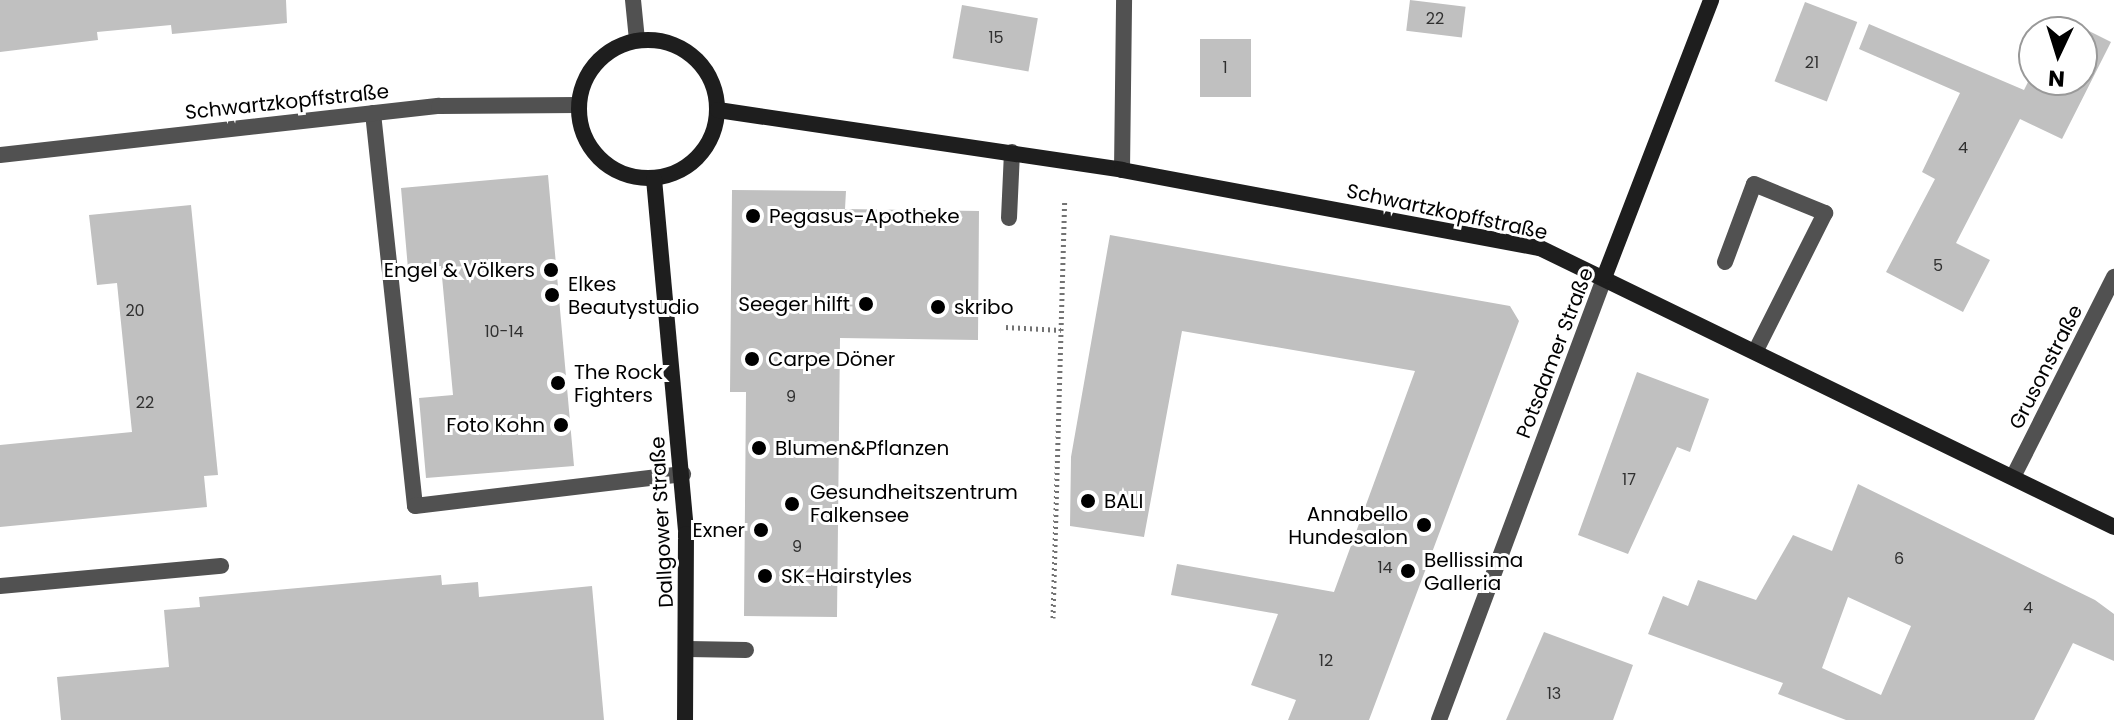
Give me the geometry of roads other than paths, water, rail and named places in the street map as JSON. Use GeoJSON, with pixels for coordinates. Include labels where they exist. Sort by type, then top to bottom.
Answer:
{"type":"FeatureCollection","features":[{"type":"Feature","properties":{"kind":"street"},"geometry":{"type":"LineString","coordinates":[[633,0],[637,40]]}},
{"type":"Feature","properties":{"kind":"street"},"geometry":{"type":"LineString","coordinates":[[1122,170],[1124,0]]}},
{"type":"Feature","properties":{"kind":"street","name":"Potsdamer Straße"},"geometry":{"type":"LineString","coordinates":[[1439,720],[1711,0]]}},
{"type":"Feature","properties":{"kind":"street"},"geometry":{"type":"LineString","coordinates":[[637,40],[661,41],[693,57],[714,86],[718,110],[706,149],[674,174],[654,179],[609,167],[592,150],[578,105],[590,70],[637,40]]}},
{"type":"Feature","properties":{"kind":"street","name":"Schwartzkopffstraße"},"geometry":{"type":"LineString","coordinates":[[0,155],[373,113],[578,105]]}},
{"type":"Feature","properties":{"kind":"street","name":"Schwartzkopffstraße"},"geometry":{"type":"LineString","coordinates":[[718,110],[1122,170],[1540,248],[1605,275],[2114,527]]}},
{"type":"Feature","properties":{"kind":"street"},"geometry":{"type":"LineString","coordinates":[[373,113],[415,506],[683,474]]}},
{"type":"Feature","properties":{"kind":"street"},"geometry":{"type":"LineString","coordinates":[[1009,218],[1012,152]]}},
{"type":"Feature","properties":{"kind":"street","name":"Dallgower Straße"},"geometry":{"type":"LineString","coordinates":[[654,179],[683,474],[688,649],[685,720]]}},
{"type":"Feature","properties":{"kind":"street"},"geometry":{"type":"LineString","coordinates":[[1725,262],[1754,184],[1825,213],[1756,350]]}},
{"type":"Feature","properties":{"kind":"street","name":"Grusonstraße"},"geometry":{"type":"LineString","coordinates":[[2014,475],[2114,277]]}},
{"type":"Feature","properties":{"kind":"street"},"geometry":{"type":"LineString","coordinates":[[0,586],[221,566]]}},
{"type":"Feature","properties":{"kind":"street"},"geometry":{"type":"LineString","coordinates":[[688,649],[746,650]]}},
{"type":"Feature","properties":{"kind":"place","name":"Pegasus-Apotheke"},"geometry":{"type":"Point","coordinates":[753,216]}},
{"type":"Feature","properties":{"kind":"place","name":"Engel & Völkers"},"geometry":{"type":"Point","coordinates":[551,270]}},
{"type":"Feature","properties":{"kind":"place","name":"Elkes Beautystudio"},"geometry":{"type":"Point","coordinates":[552,295]}},
{"type":"Feature","properties":{"kind":"place","name":"Seeger hilft"},"geometry":{"type":"Point","coordinates":[866,304]}},
{"type":"Feature","properties":{"kind":"place","name":"skribo"},"geometry":{"type":"Point","coordinates":[938,307]}},
{"type":"Feature","properties":{"kind":"place","name":"Carpe Döner"},"geometry":{"type":"Point","coordinates":[752,359]}},
{"type":"Feature","properties":{"kind":"place","name":"The Rock Fighters"},"geometry":{"type":"Point","coordinates":[558,383]}},
{"type":"Feature","properties":{"kind":"place","name":"Foto Kohn"},"geometry":{"type":"Point","coordinates":[561,425]}},
{"type":"Feature","properties":{"kind":"place","name":"Blumen&Pflanzen"},"geometry":{"type":"Point","coordinates":[759,448]}},
{"type":"Feature","properties":{"kind":"place","name":"BALI"},"geometry":{"type":"Point","coordinates":[1088,501]}},
{"type":"Feature","properties":{"kind":"place","name":"Gesundheitszentrum Falkensee"},"geometry":{"type":"Point","coordinates":[792,504]}},
{"type":"Feature","properties":{"kind":"place","name":"Annabello Hundesalon"},"geometry":{"type":"Point","coordinates":[1424,525]}},
{"type":"Feature","properties":{"kind":"place","name":"Exner"},"geometry":{"type":"Point","coordinates":[761,530]}},
{"type":"Feature","properties":{"kind":"place","name":"Bellissima Galleria"},"geometry":{"type":"Point","coordinates":[1408,571]}},
{"type":"Feature","properties":{"kind":"place","name":"SK-Hairstyles"},"geometry":{"type":"Point","coordinates":[765,576]}}]}
